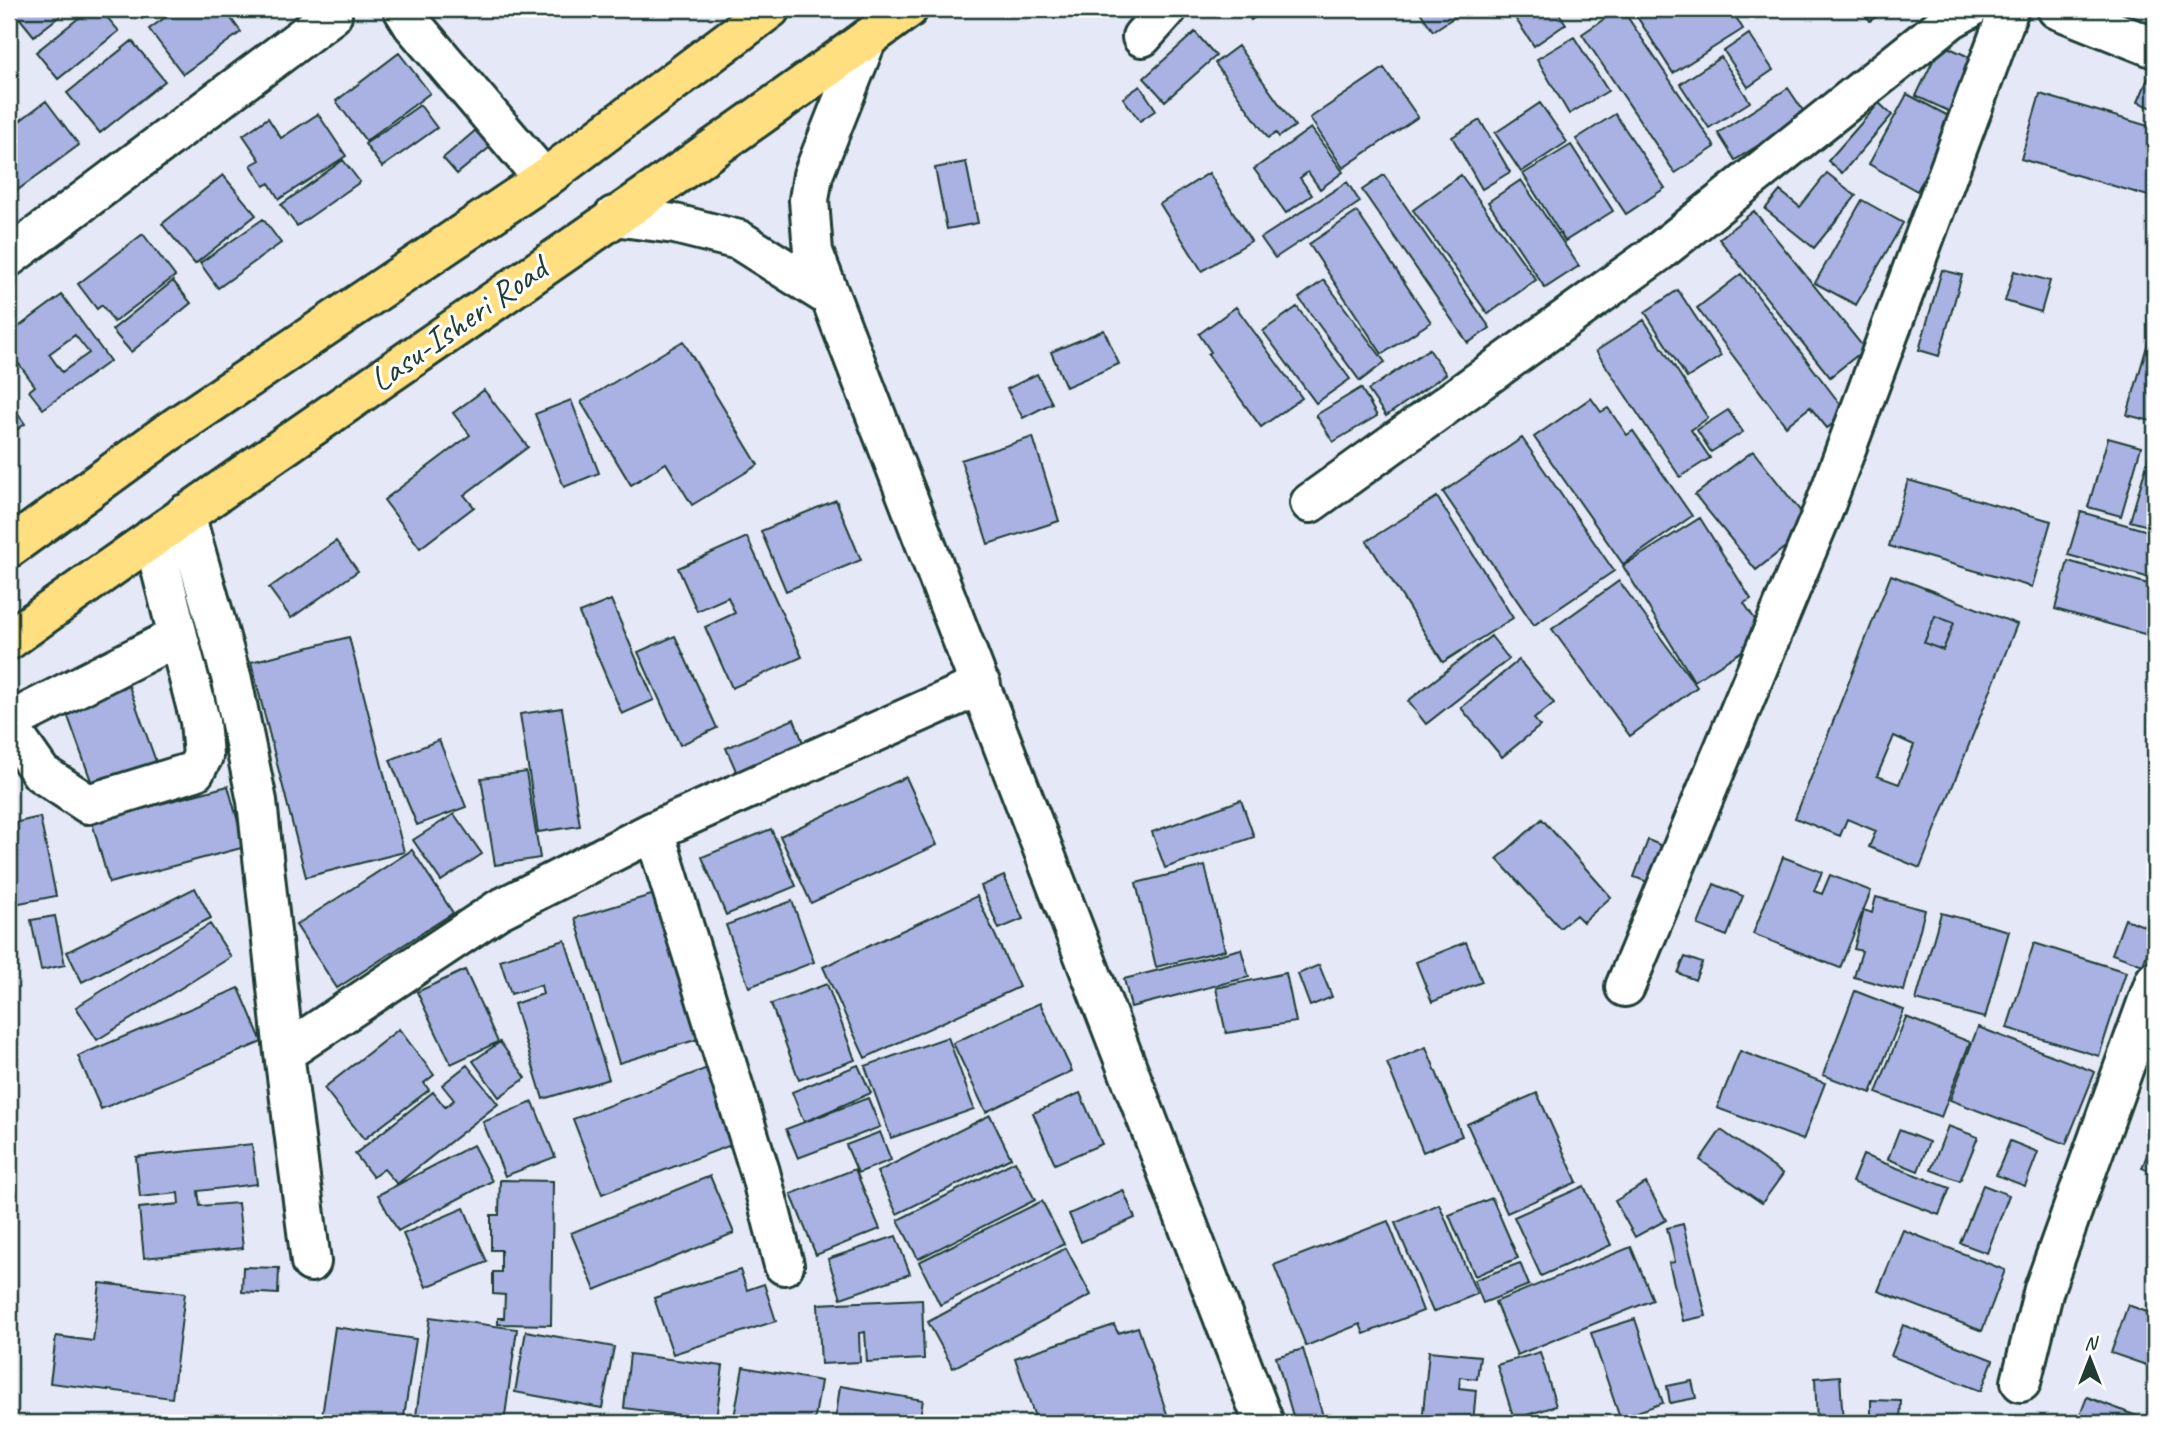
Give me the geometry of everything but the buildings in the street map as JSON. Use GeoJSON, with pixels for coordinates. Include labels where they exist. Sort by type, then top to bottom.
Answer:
{"type":"FeatureCollection","features":[{"type":"Feature","properties":{"kind":"main road","name":"Lasu-Isheri Road"},"geometry":{"type":"LineString","coordinates":[[9,548],[167,433],[544,178],[770,9]]}},
{"type":"Feature","properties":{"kind":"main road","name":"Lasu-Isheri Road"},"geometry":{"type":"LineString","coordinates":[[9,640],[152,537],[908,9]]}},
{"type":"Feature","properties":{"kind":"street"},"geometry":{"type":"LineString","coordinates":[[403,9],[413,25],[544,178]]}},
{"type":"Feature","properties":{"kind":"street"},"geometry":{"type":"LineString","coordinates":[[1142,37],[1167,9]]}},
{"type":"Feature","properties":{"kind":"street"},"geometry":{"type":"LineString","coordinates":[[1310,503],[1660,251],[1951,19],[1969,9]]}},
{"type":"Feature","properties":{"kind":"street"},"geometry":{"type":"LineString","coordinates":[[1625,987],[1823,511],[2008,9]]}},
{"type":"Feature","properties":{"kind":"street"},"geometry":{"type":"LineString","coordinates":[[2057,9],[2155,48]]}},
{"type":"Feature","properties":{"kind":"street"},"geometry":{"type":"LineString","coordinates":[[9,257],[332,15]]}},
{"type":"Feature","properties":{"kind":"street"},"geometry":{"type":"LineString","coordinates":[[867,39],[813,176],[809,200],[813,252],[1264,1423]]}},
{"type":"Feature","properties":{"kind":"street"},"geometry":{"type":"LineString","coordinates":[[614,216],[675,224],[738,240],[828,296]]}},
{"type":"Feature","properties":{"kind":"street"},"geometry":{"type":"LineString","coordinates":[[185,514],[248,751],[257,801],[284,1053],[311,1262]]}},
{"type":"Feature","properties":{"kind":"street"},"geometry":{"type":"LineString","coordinates":[[152,537],[178,636],[200,721],[203,756],[195,771],[88,804],[41,773],[9,724],[178,636]]}},
{"type":"Feature","properties":{"kind":"street"},"geometry":{"type":"LineString","coordinates":[[284,1053],[498,910],[654,831],[981,685]]}},
{"type":"Feature","properties":{"kind":"street"},"geometry":{"type":"LineString","coordinates":[[654,831],[760,1172],[784,1265]]}},
{"type":"Feature","properties":{"kind":"street"},"geometry":{"type":"LineString","coordinates":[[2021,1382],[2044,1289],[2155,981]]}}]}
